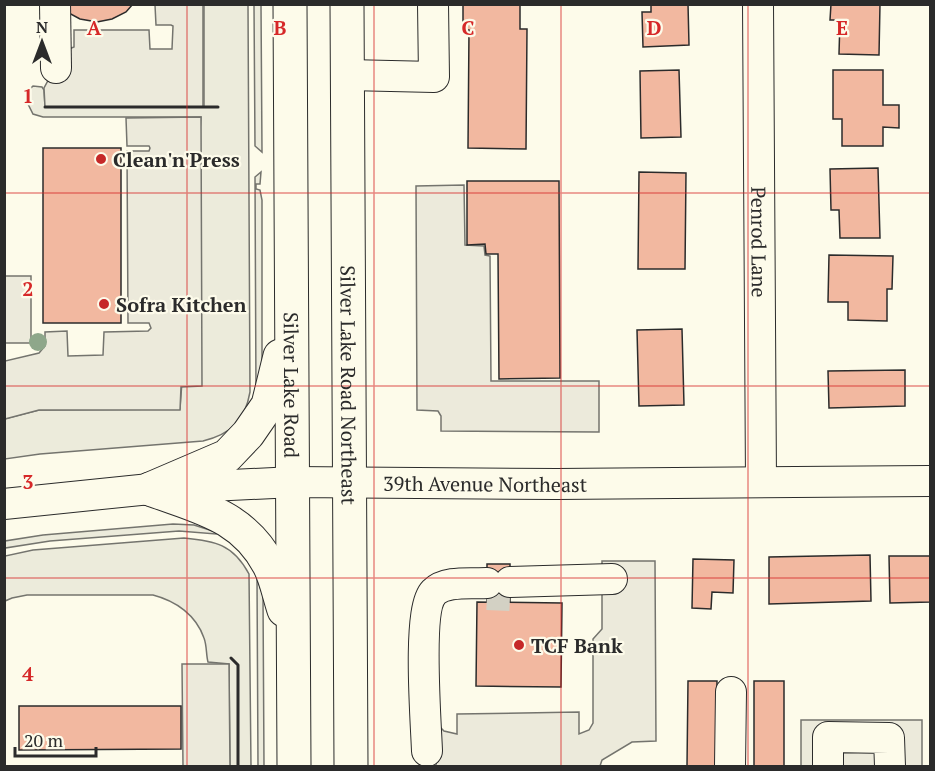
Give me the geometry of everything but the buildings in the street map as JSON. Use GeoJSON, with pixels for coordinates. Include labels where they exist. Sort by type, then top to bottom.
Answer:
{"type":"FeatureCollection","features":[{"type":"Feature","properties":{"kind":"main road","name":"Silver Lake Road"},"geometry":{"type":"LineString","coordinates":[[290,4],[294,766]]}},
{"type":"Feature","properties":{"kind":"main road","name":"Silver Lake Road Northeast"},"geometry":{"type":"LineString","coordinates":[[347,4],[351,766]]}},
{"type":"Feature","properties":{"kind":"main road"},"geometry":{"type":"LineString","coordinates":[[150,489],[227,456],[252,430],[268,405],[292,302]]}},
{"type":"Feature","properties":{"kind":"main road"},"geometry":{"type":"LineString","coordinates":[[150,489],[224,517],[249,536],[269,566],[294,638]]}},
{"type":"Feature","properties":{"kind":"street"},"geometry":{"type":"LineString","coordinates":[[37,4],[46,67],[55,4]]}},
{"type":"Feature","properties":{"kind":"street"},"geometry":{"type":"LineString","coordinates":[[348,75],[434,77],[433,4]]}},
{"type":"Feature","properties":{"kind":"street","name":"Penrod Lane"},"geometry":{"type":"LineString","coordinates":[[758,4],[761,481]]}},
{"type":"Feature","properties":{"kind":"street","name":"39th Avenue Northeast"},"geometry":{"type":"LineString","coordinates":[[4,504],[150,489],[294,482],[557,484],[930,481]]}},
{"type":"Feature","properties":{"kind":"street"},"geometry":{"type":"LineString","coordinates":[[427,752],[424,627],[429,600],[440,588],[498,583],[612,579]]}},
{"type":"Feature","properties":{"kind":"street"},"geometry":{"type":"LineString","coordinates":[[730,766],[731,692]]}},
{"type":"Feature","properties":{"kind":"street"},"geometry":{"type":"LineString","coordinates":[[828,766],[828,737],[889,738],[890,766]]}},
{"type":"Feature","properties":{"kind":"shaded area"},"geometry":{"type":"Polygon","coordinates":[[[155,5],[203,5],[203,107],[45,107],[44,88],[64,51],[74,47],[74,30],[149,30],[150,49],[172,49],[173,26],[156,25],[155,5]]]}},
{"type":"Feature","properties":{"kind":"shaded area"},"geometry":{"type":"Polygon","coordinates":[[[204,5],[248,5],[250,392],[248,402],[235,425],[203,441],[40,454],[5,459],[4,419],[39,410],[180,409],[201,117],[43,117],[33,114],[27,102],[27,92],[33,86],[42,87],[45,107],[204,107],[204,5]]]}},
{"type":"Feature","properties":{"kind":"shaded area"},"geometry":{"type":"Polygon","coordinates":[[[254,5],[261,5],[262,152],[255,146],[254,5]]]}},
{"type":"Feature","properties":{"kind":"shaded area"},"geometry":{"type":"Polygon","coordinates":[[[201,117],[202,386],[181,387],[180,410],[39,410],[5,419],[5,361],[39,353],[45,346],[45,332],[67,331],[68,356],[103,355],[104,332],[148,331],[151,328],[149,323],[128,323],[127,151],[149,151],[150,148],[149,146],[127,146],[126,118],[201,117]]]}},
{"type":"Feature","properties":{"kind":"shaded area"},"geometry":{"type":"Polygon","coordinates":[[[261,172],[260,184],[256,184],[256,189],[260,190],[262,200],[262,375],[256,395],[255,177],[261,172]]]}},
{"type":"Feature","properties":{"kind":"shaded area"},"geometry":{"type":"Polygon","coordinates":[[[464,185],[465,245],[484,246],[485,255],[490,256],[491,381],[599,381],[599,432],[441,431],[441,416],[438,411],[417,410],[416,186],[464,185]]]}},
{"type":"Feature","properties":{"kind":"shaded area"},"geometry":{"type":"Polygon","coordinates":[[[4,276],[31,276],[31,343],[5,343],[4,276]]]}},
{"type":"Feature","properties":{"kind":"shaded area"},"geometry":{"type":"Polygon","coordinates":[[[173,524],[194,525],[216,532],[216,534],[179,531],[50,541],[5,548],[5,541],[43,535],[173,524]]]}},
{"type":"Feature","properties":{"kind":"shaded area"},"geometry":{"type":"Polygon","coordinates":[[[184,538],[214,543],[230,550],[249,574],[251,766],[230,766],[229,664],[208,662],[205,641],[196,622],[177,605],[153,595],[27,595],[5,601],[5,556],[33,550],[184,538]]]}},
{"type":"Feature","properties":{"kind":"shaded area"},"geometry":{"type":"Polygon","coordinates":[[[602,561],[655,561],[656,741],[632,742],[602,760],[600,766],[436,766],[437,724],[444,731],[457,734],[457,714],[579,712],[579,734],[589,730],[593,723],[593,639],[602,629],[602,561]]]}},
{"type":"Feature","properties":{"kind":"shaded area"},"geometry":{"type":"Polygon","coordinates":[[[257,578],[263,596],[264,766],[258,766],[257,578]]]}},
{"type":"Feature","properties":{"kind":"shaded area"},"geometry":{"type":"Polygon","coordinates":[[[182,664],[229,664],[230,766],[183,766],[182,664]]]}},
{"type":"Feature","properties":{"kind":"shaded area"},"geometry":{"type":"Polygon","coordinates":[[[801,720],[922,720],[922,766],[801,766],[801,720]]]}},
{"type":"Feature","properties":{"kind":"tunnel"},"geometry":{"type":"LineString","coordinates":[[487,595],[510,596]]}},
{"type":"Feature","properties":{"kind":"wall"},"geometry":{"type":"LineString","coordinates":[[45,107],[218,107]]}},
{"type":"Feature","properties":{"kind":"wall"},"geometry":{"type":"LineString","coordinates":[[231,658],[238,665],[238,766]]}},
{"type":"Feature","properties":{"kind":"place","name":"Clean'n'Press"},"geometry":{"type":"Point","coordinates":[101,159]}},
{"type":"Feature","properties":{"kind":"place","name":"Sofra Kitchen"},"geometry":{"type":"Point","coordinates":[104,304]}},
{"type":"Feature","properties":{"kind":"place","name":"TCF Bank"},"geometry":{"type":"Point","coordinates":[519,645]}}]}
